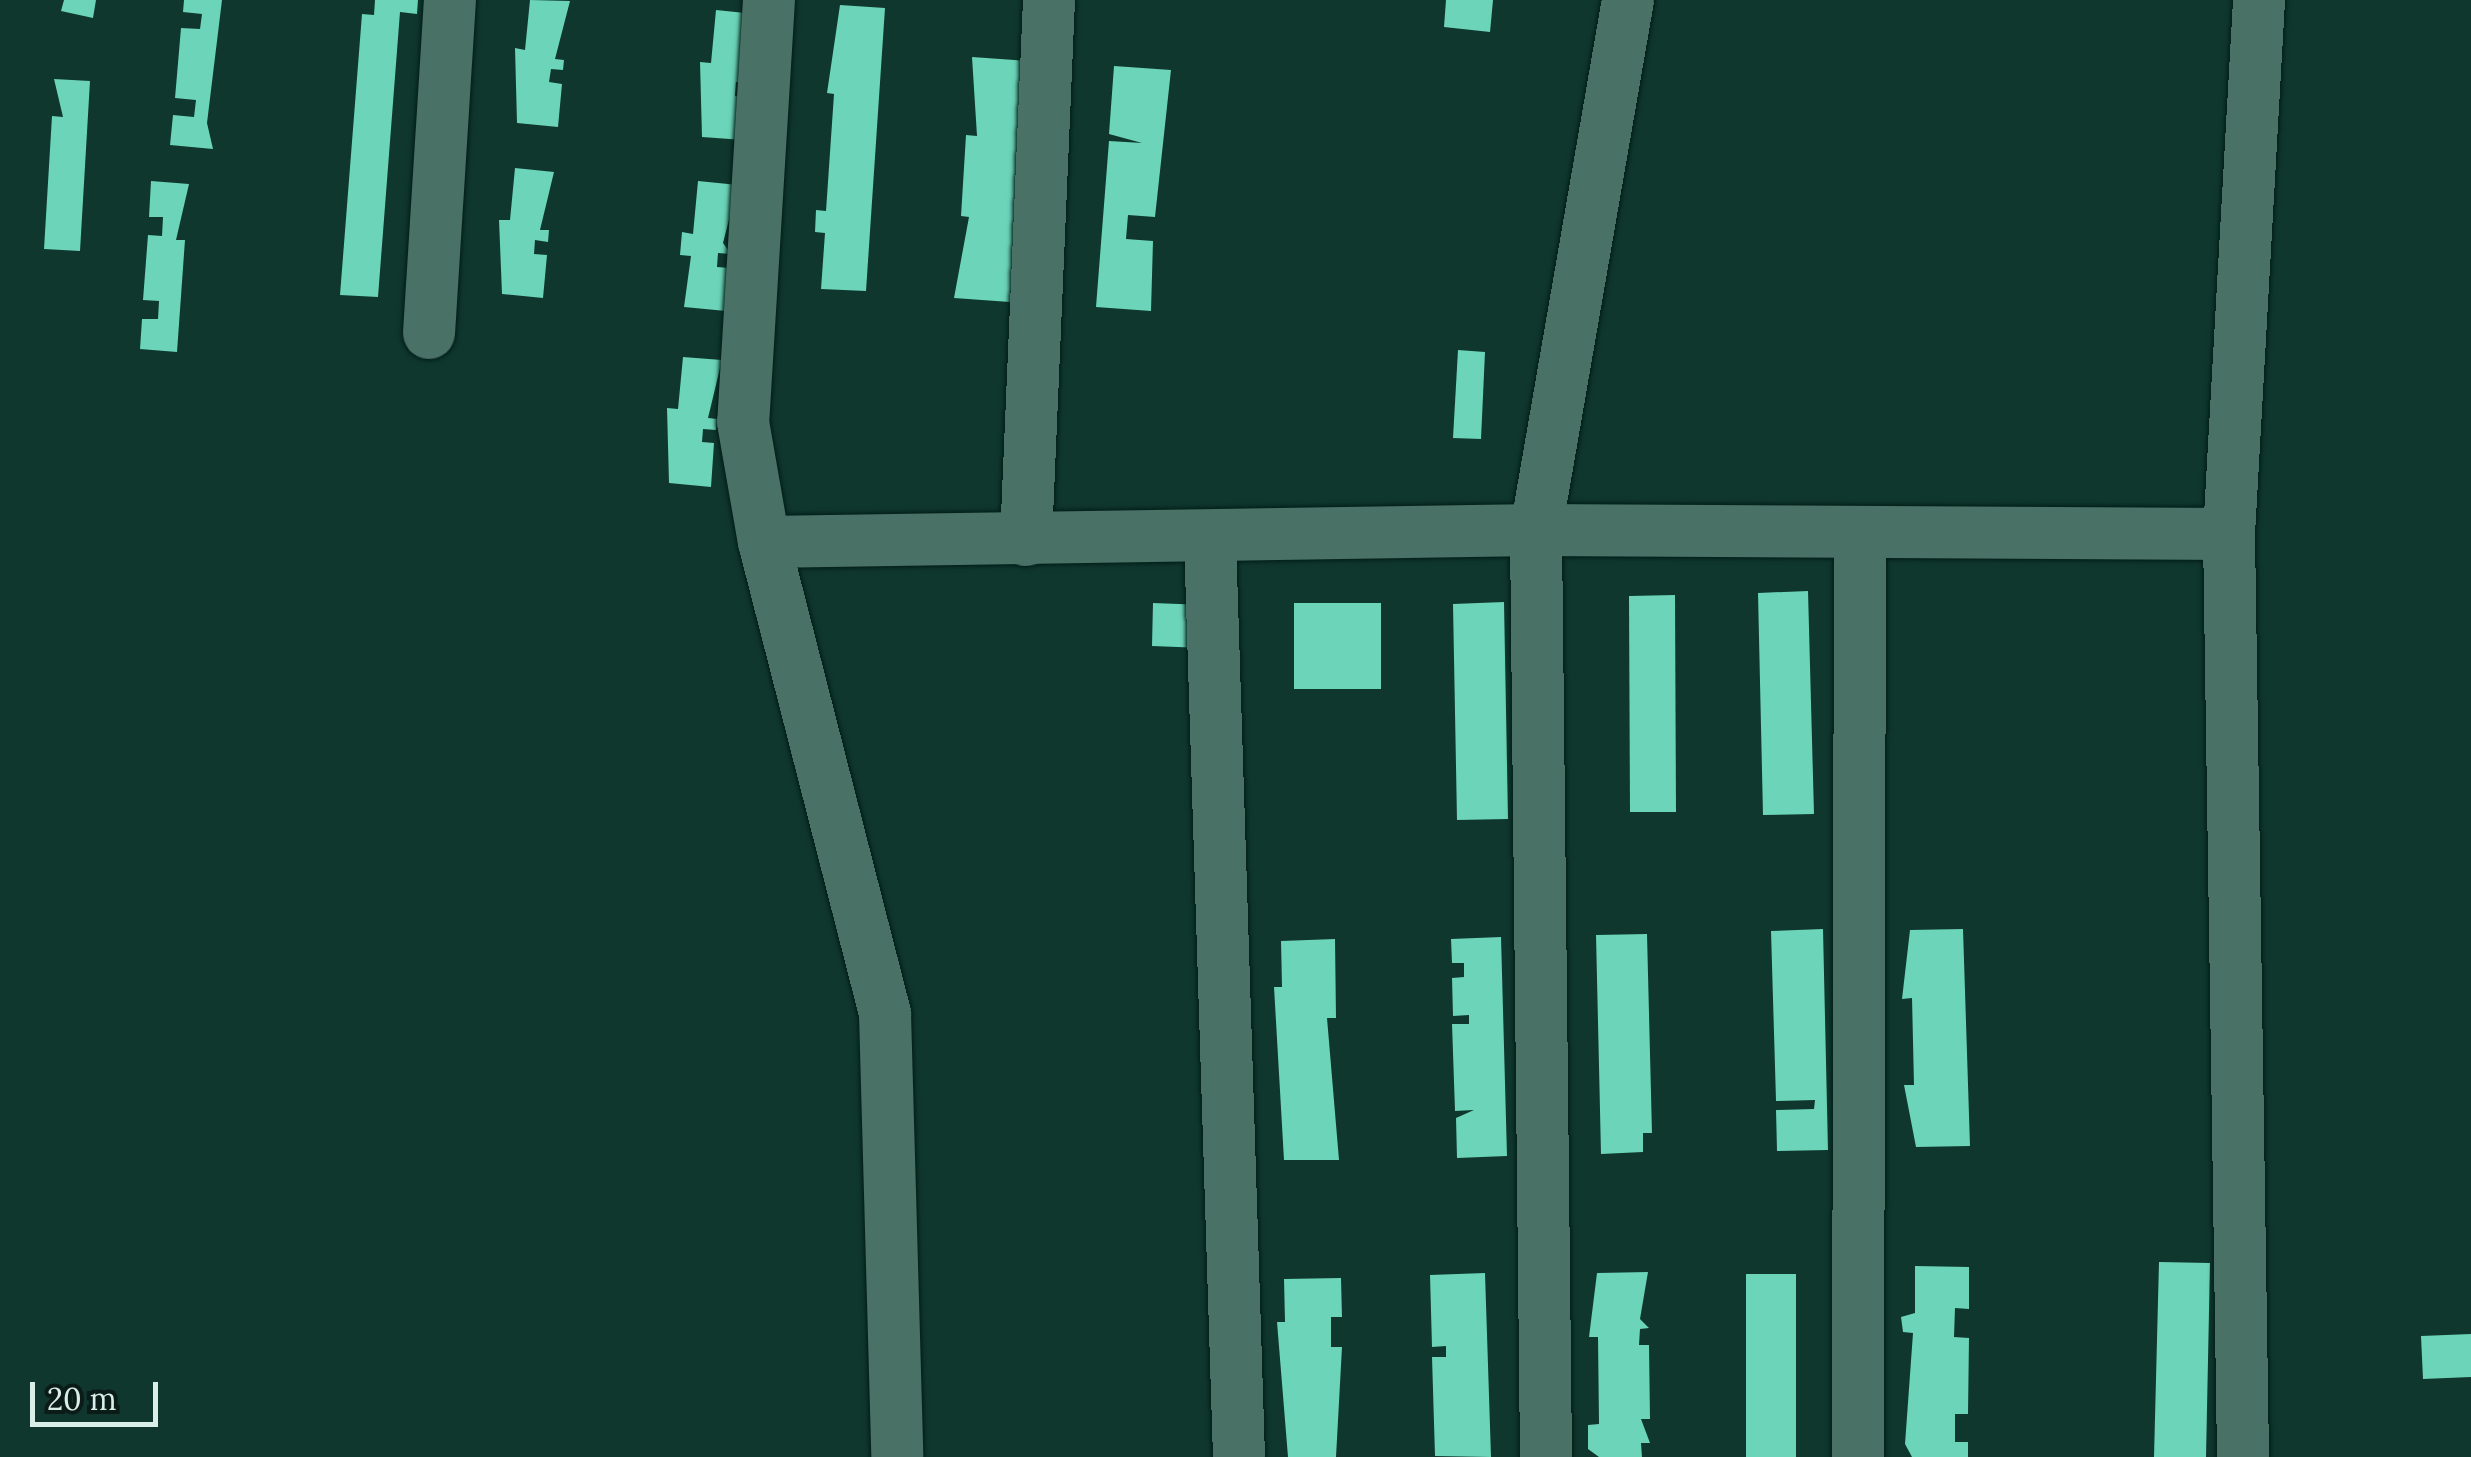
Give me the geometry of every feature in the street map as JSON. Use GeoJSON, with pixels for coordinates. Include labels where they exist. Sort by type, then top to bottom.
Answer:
{"type":"FeatureCollection","features":[{"type":"Feature","properties":{"kind":"street"},"geometry":{"type":"LineString","coordinates":[[429,333],[450,0]]}},
{"type":"Feature","properties":{"kind":"street"},"geometry":{"type":"LineString","coordinates":[[769,0],[742,422],[764,542],[885,1014],[898,1457]]}},
{"type":"Feature","properties":{"kind":"street"},"geometry":{"type":"LineString","coordinates":[[1026,540],[1048,0]]}},
{"type":"Feature","properties":{"kind":"street"},"geometry":{"type":"LineString","coordinates":[[1546,1457],[1536,530],[1628,0]]}},
{"type":"Feature","properties":{"kind":"street"},"geometry":{"type":"LineString","coordinates":[[2244,1457],[2229,534],[2260,0]]}},
{"type":"Feature","properties":{"kind":"street"},"geometry":{"type":"LineString","coordinates":[[764,542],[1210,539],[1536,530],[2229,534]]}},
{"type":"Feature","properties":{"kind":"street"},"geometry":{"type":"LineString","coordinates":[[1858,1457],[1860,534]]}},
{"type":"Feature","properties":{"kind":"street"},"geometry":{"type":"LineString","coordinates":[[1210,539],[1239,1457]]}},
{"type":"Feature","properties":{"kind":"building"},"geometry":{"type":"Polygon","coordinates":[[[64,0],[96,0],[93,18],[61,11],[64,0]]]}},
{"type":"Feature","properties":{"kind":"building"},"geometry":{"type":"Polygon","coordinates":[[[184,0],[222,0],[207,123],[213,149],[170,145],[173,115],[194,117],[196,100],[175,98],[181,28],[200,29],[202,14],[183,12],[184,0]]]}},
{"type":"Feature","properties":{"kind":"building"},"geometry":{"type":"Polygon","coordinates":[[[375,0],[418,0],[417,14],[400,12],[378,297],[340,295],[362,14],[374,15],[375,0]]]}},
{"type":"Feature","properties":{"kind":"building"},"geometry":{"type":"Polygon","coordinates":[[[530,0],[570,1],[555,59],[564,60],[563,70],[551,69],[549,82],[562,84],[558,127],[517,123],[515,48],[525,50],[530,0]]]}},
{"type":"Feature","properties":{"kind":"building"},"geometry":{"type":"Polygon","coordinates":[[[1446,0],[1493,0],[1490,32],[1444,27],[1446,0]]]}},
{"type":"Feature","properties":{"kind":"building"},"geometry":{"type":"Polygon","coordinates":[[[840,5],[885,8],[866,291],[821,289],[825,233],[815,232],[816,210],[826,211],[834,94],[827,93],[840,5]]]}},
{"type":"Feature","properties":{"kind":"building"},"geometry":{"type":"Polygon","coordinates":[[[716,10],[755,14],[749,83],[736,82],[735,96],[748,98],[744,140],[702,137],[700,62],[711,63],[716,10]]]}},
{"type":"Feature","properties":{"kind":"building"},"geometry":{"type":"Polygon","coordinates":[[[972,57],[1027,61],[1010,302],[954,298],[969,217],[961,216],[966,135],[977,136],[972,57]]]}},
{"type":"Feature","properties":{"kind":"building"},"geometry":{"type":"Polygon","coordinates":[[[1114,66],[1171,70],[1155,217],[1128,215],[1126,239],[1153,241],[1151,311],[1096,307],[1109,141],[1142,143],[1109,134],[1114,66]]]}},
{"type":"Feature","properties":{"kind":"building"},"geometry":{"type":"Polygon","coordinates":[[[54,79],[90,81],[80,251],[44,249],[52,116],[63,117],[54,79]]]}},
{"type":"Feature","properties":{"kind":"building"},"geometry":{"type":"Polygon","coordinates":[[[515,168],[554,172],[540,230],[549,230],[548,242],[535,240],[534,254],[547,255],[543,298],[502,294],[499,220],[510,220],[515,168]]]}},
{"type":"Feature","properties":{"kind":"building"},"geometry":{"type":"Polygon","coordinates":[[[151,181],[189,184],[176,240],[185,240],[177,352],[140,349],[142,319],[158,319],[159,301],[143,300],[148,235],[162,236],[163,217],[149,217],[151,181]]]}},
{"type":"Feature","properties":{"kind":"building"},"geometry":{"type":"Polygon","coordinates":[[[698,181],[738,185],[723,243],[731,254],[718,253],[717,267],[730,268],[726,311],[684,307],[691,256],[680,255],[682,232],[693,234],[698,181]]]}},
{"type":"Feature","properties":{"kind":"building"},"geometry":{"type":"Polygon","coordinates":[[[1458,350],[1485,352],[1481,439],[1453,438],[1458,350]]]}},
{"type":"Feature","properties":{"kind":"building"},"geometry":{"type":"Polygon","coordinates":[[[683,357],[722,360],[708,418],[717,419],[716,430],[703,429],[702,442],[714,443],[711,487],[669,483],[667,408],[678,409],[683,357]]]}},
{"type":"Feature","properties":{"kind":"building"},"geometry":{"type":"Polygon","coordinates":[[[1808,591],[1814,814],[1763,815],[1758,593],[1808,591]]]}},
{"type":"Feature","properties":{"kind":"building"},"geometry":{"type":"Polygon","coordinates":[[[1675,595],[1676,812],[1630,812],[1629,596],[1675,595]]]}},
{"type":"Feature","properties":{"kind":"building"},"geometry":{"type":"Polygon","coordinates":[[[1504,602],[1508,819],[1457,820],[1453,604],[1504,602]]]}},
{"type":"Feature","properties":{"kind":"building"},"geometry":{"type":"Polygon","coordinates":[[[1153,603],[1205,605],[1203,648],[1152,646],[1153,603]]]}},
{"type":"Feature","properties":{"kind":"building"},"geometry":{"type":"Polygon","coordinates":[[[1294,603],[1381,603],[1381,689],[1294,689],[1294,603]]]}},
{"type":"Feature","properties":{"kind":"building"},"geometry":{"type":"Polygon","coordinates":[[[1823,929],[1828,1150],[1777,1151],[1776,1110],[1814,1109],[1815,1100],[1776,1101],[1771,931],[1823,929]]]}},
{"type":"Feature","properties":{"kind":"building"},"geometry":{"type":"Polygon","coordinates":[[[1963,929],[1970,1146],[1916,1147],[1904,1085],[1914,1085],[1912,998],[1902,999],[1910,930],[1963,929]]]}},
{"type":"Feature","properties":{"kind":"building"},"geometry":{"type":"Polygon","coordinates":[[[1647,934],[1652,1133],[1643,1133],[1643,1152],[1601,1154],[1596,935],[1647,934]]]}},
{"type":"Feature","properties":{"kind":"building"},"geometry":{"type":"Polygon","coordinates":[[[1501,937],[1507,1156],[1457,1158],[1456,1118],[1474,1110],[1455,1111],[1452,1024],[1469,1024],[1469,1015],[1453,1016],[1452,978],[1464,977],[1464,963],[1452,963],[1451,939],[1501,937]]]}},
{"type":"Feature","properties":{"kind":"building"},"geometry":{"type":"Polygon","coordinates":[[[1335,939],[1336,1018],[1327,1018],[1339,1160],[1284,1160],[1274,987],[1282,987],[1281,941],[1335,939]]]}},
{"type":"Feature","properties":{"kind":"building"},"geometry":{"type":"Polygon","coordinates":[[[2159,1262],[2210,1263],[2206,1457],[2154,1457],[2159,1262]]]}},
{"type":"Feature","properties":{"kind":"building"},"geometry":{"type":"Polygon","coordinates":[[[1915,1266],[1969,1267],[1969,1309],[1955,1308],[1954,1337],[1969,1338],[1968,1414],[1955,1414],[1955,1442],[1968,1442],[1968,1457],[1912,1457],[1905,1444],[1913,1333],[1903,1332],[1901,1317],[1915,1313],[1915,1266]]]}},
{"type":"Feature","properties":{"kind":"building"},"geometry":{"type":"Polygon","coordinates":[[[1648,1272],[1640,1319],[1649,1328],[1640,1329],[1639,1345],[1649,1345],[1650,1419],[1641,1419],[1650,1443],[1641,1443],[1642,1457],[1599,1457],[1588,1449],[1588,1425],[1599,1424],[1598,1337],[1589,1337],[1597,1273],[1648,1272]]]}},
{"type":"Feature","properties":{"kind":"building"},"geometry":{"type":"Polygon","coordinates":[[[1485,1273],[1491,1457],[1435,1456],[1432,1357],[1446,1357],[1446,1346],[1432,1347],[1430,1275],[1485,1273]]]}},
{"type":"Feature","properties":{"kind":"building"},"geometry":{"type":"Polygon","coordinates":[[[1746,1274],[1796,1274],[1796,1457],[1746,1457],[1746,1274]]]}},
{"type":"Feature","properties":{"kind":"building"},"geometry":{"type":"Polygon","coordinates":[[[1341,1278],[1342,1317],[1331,1317],[1331,1347],[1342,1347],[1336,1457],[1288,1457],[1277,1322],[1285,1322],[1284,1279],[1341,1278]]]}},
{"type":"Feature","properties":{"kind":"building"},"geometry":{"type":"Polygon","coordinates":[[[2471,1334],[2471,1377],[2423,1379],[2421,1336],[2471,1334]]]}}]}
